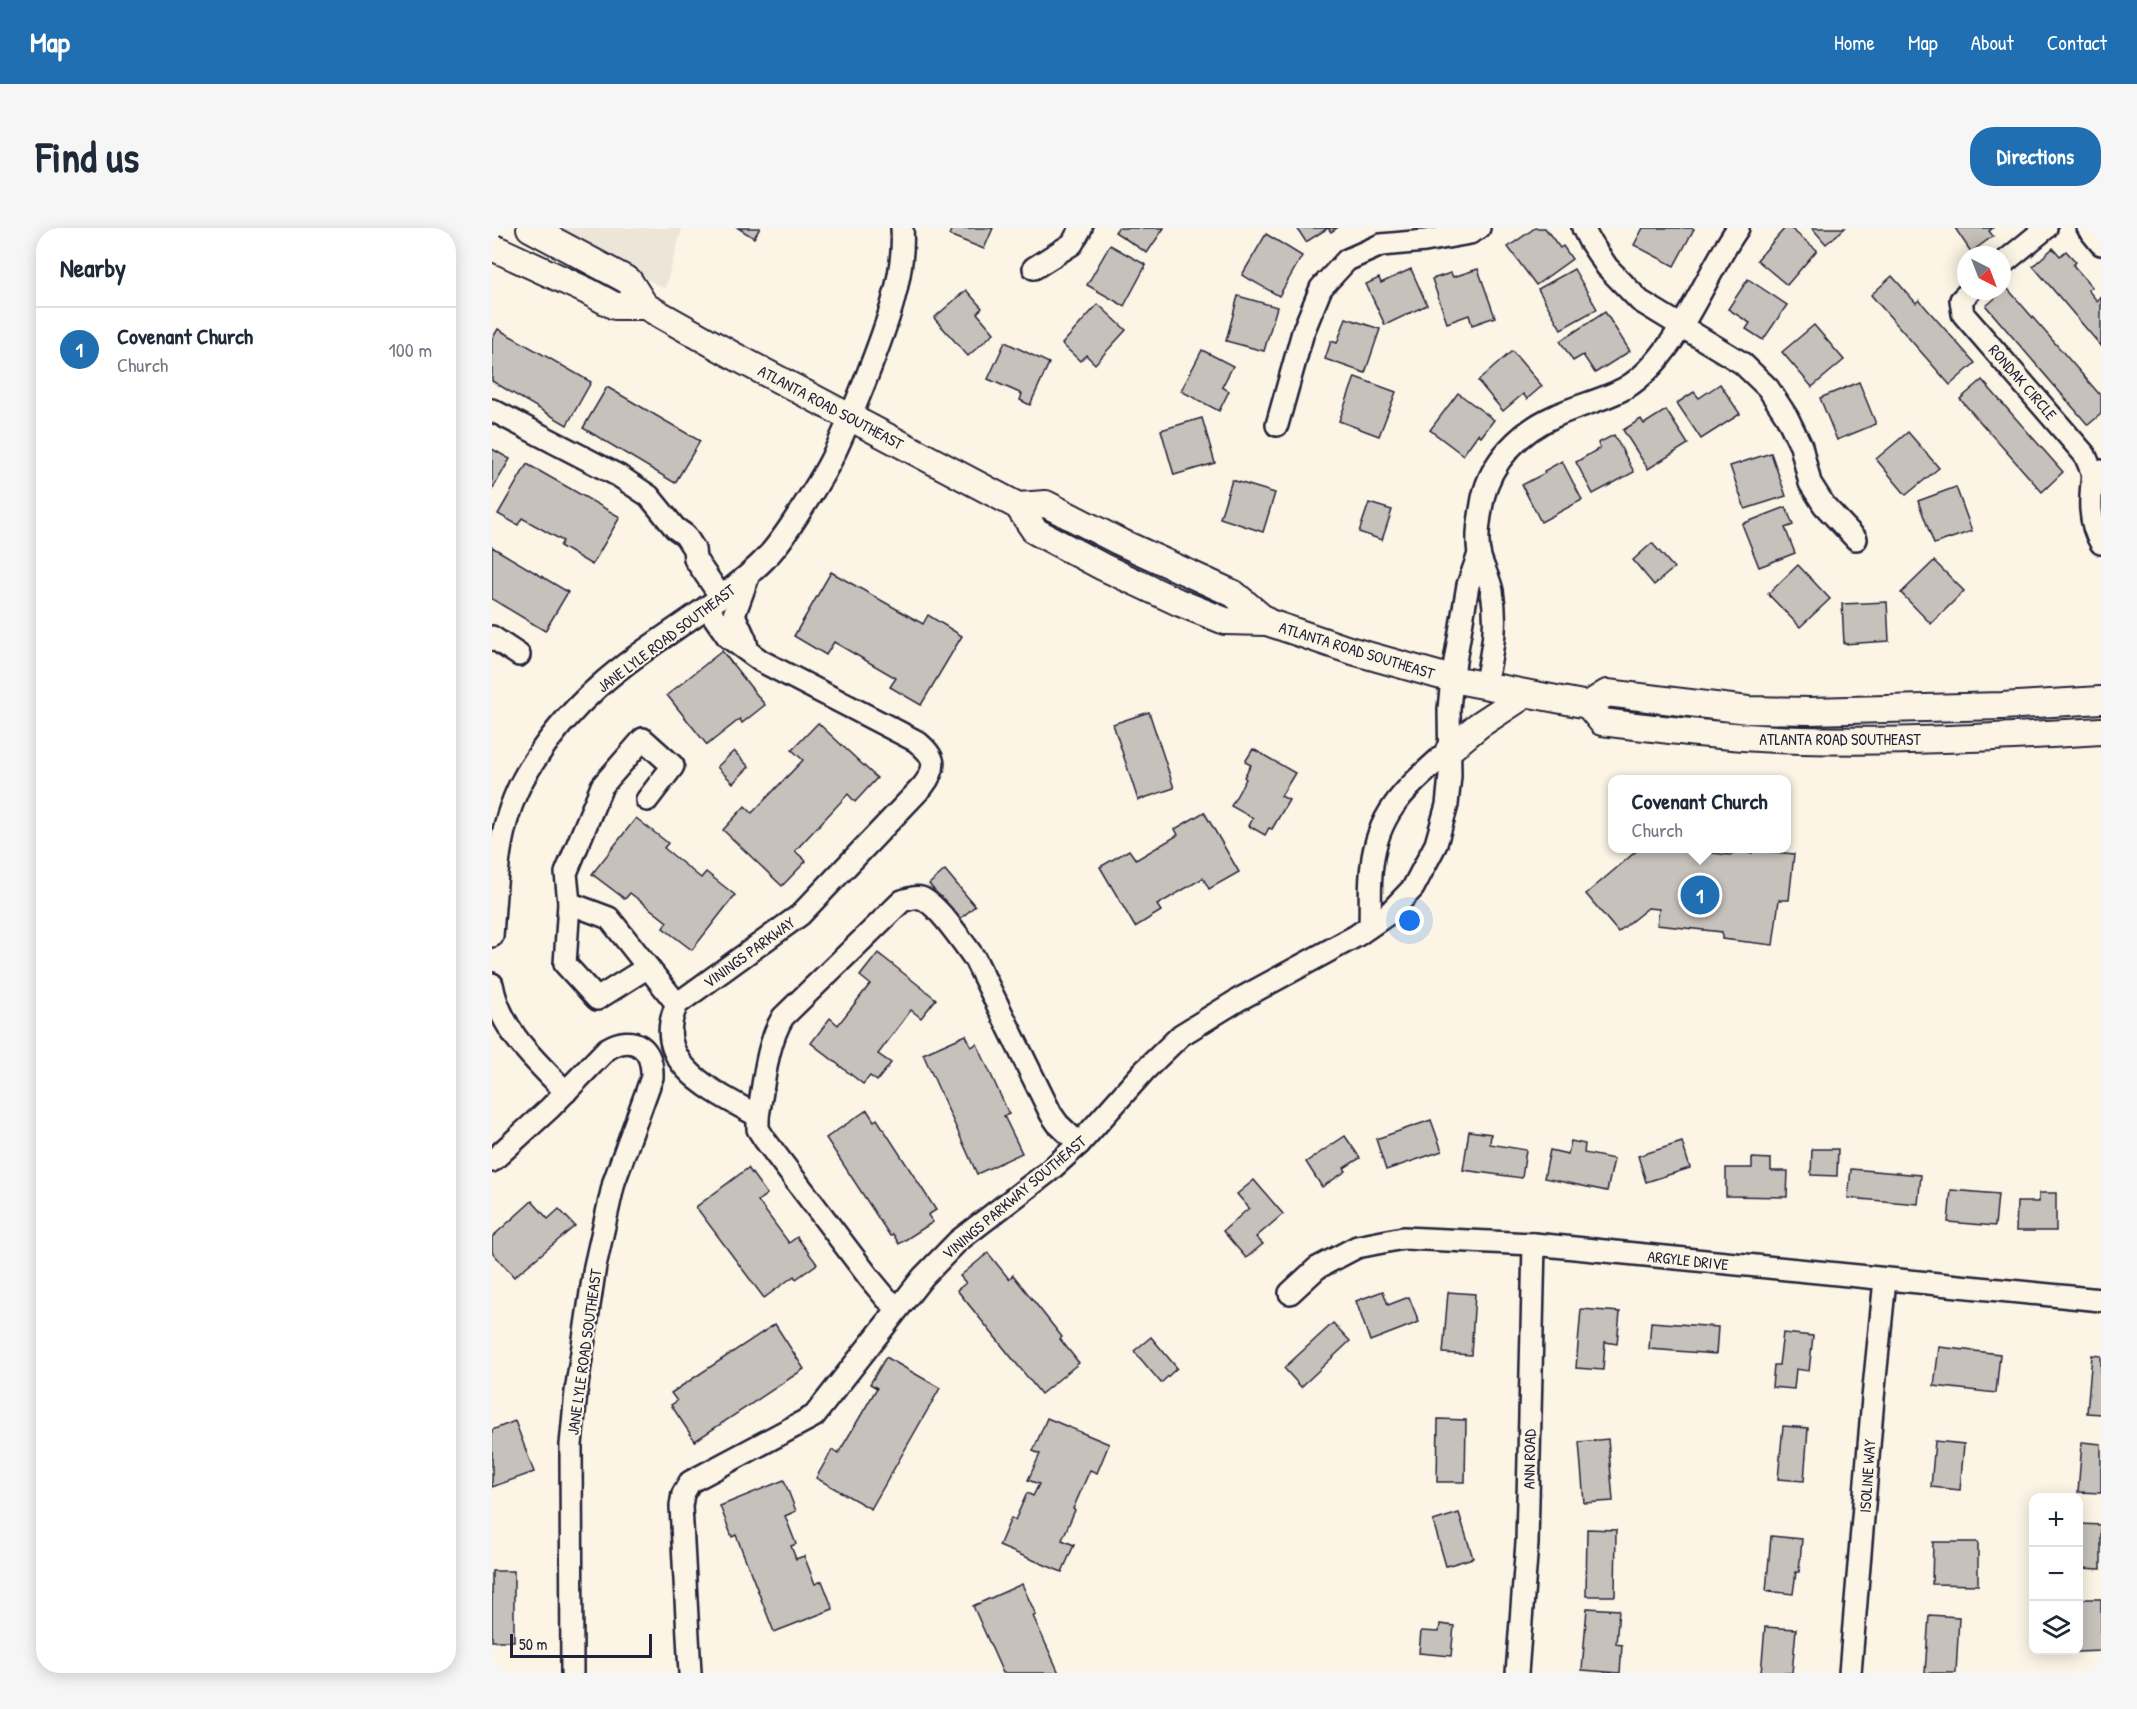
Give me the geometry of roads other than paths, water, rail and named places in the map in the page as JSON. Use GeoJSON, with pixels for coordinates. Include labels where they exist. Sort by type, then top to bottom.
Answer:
{"type":"FeatureCollection","features":[{"type":"Feature","properties":{"kind":"main road","name":"ATLANTA ROAD SOUTHEAST"},"geometry":{"type":"LineString","coordinates":[[530,228],[629,281],[645,306]]}},
{"type":"Feature","properties":{"kind":"main road","name":"ATLANTA ROAD SOUTHEAST"},"geometry":{"type":"LineString","coordinates":[[492,247],[615,306],[645,306],[1018,506],[1035,531],[1142,586],[1225,621],[1268,622],[1349,650],[1452,679],[1588,705],[1602,722],[1750,738],[1865,741],[2101,731]]}},
{"type":"Feature","properties":{"kind":"main road","name":"ATLANTA ROAD SOUTHEAST"},"geometry":{"type":"LineString","coordinates":[[1588,705],[1607,693],[1748,710],[1810,711],[2002,706],[2101,700]]}},
{"type":"Feature","properties":{"kind":"main road"},"geometry":{"type":"LineString","coordinates":[[1449,750],[1479,725],[1526,694]]}},
{"type":"Feature","properties":{"kind":"street","name":"JANE LYLE ROAD SOUTHEAST"},"geometry":{"type":"LineString","coordinates":[[492,936],[497,867],[504,828],[513,800],[526,775],[559,728],[598,687],[714,602],[763,562],[788,530],[833,457],[875,355],[896,290],[902,260],[902,228]]}},
{"type":"Feature","properties":{"kind":"street"},"geometry":{"type":"LineString","coordinates":[[1034,268],[1072,244],[1081,228]]}},
{"type":"Feature","properties":{"kind":"street"},"geometry":{"type":"LineString","coordinates":[[1277,425],[1303,332],[1320,288],[1347,260],[1381,245],[1425,241],[1470,233],[1479,228]]}},
{"type":"Feature","properties":{"kind":"street"},"geometry":{"type":"LineString","coordinates":[[1583,228],[1607,267],[1640,301],[1742,363],[1768,388],[1787,417],[1801,446],[1810,483],[1824,505],[1856,539]]}},
{"type":"Feature","properties":{"kind":"street"},"geometry":{"type":"LineString","coordinates":[[1485,686],[1495,633],[1492,590],[1479,554],[1484,497],[1492,472],[1513,444],[1554,416],[1627,387],[1660,358],[1738,228]]}},
{"type":"Feature","properties":{"kind":"street"},"geometry":{"type":"LineString","coordinates":[[2011,257],[2046,228]]}},
{"type":"Feature","properties":{"kind":"street"},"geometry":{"type":"LineString","coordinates":[[2088,228],[2101,244]]}},
{"type":"Feature","properties":{"kind":"street","name":"RONDAK CIRCLE"},"geometry":{"type":"LineString","coordinates":[[1961,300],[1963,314],[2085,455],[2097,473],[2089,503],[2096,535],[2101,543]]}},
{"type":"Feature","properties":{"kind":"street","name":"VININGS PARKWAY"},"geometry":{"type":"LineString","coordinates":[[492,410],[627,481],[654,501],[675,528],[685,535],[694,549],[695,559],[728,637],[738,645],[777,670],[916,741],[926,748],[933,760],[933,772],[923,786],[800,915],[677,1004]]}},
{"type":"Feature","properties":{"kind":"street","name":"VININGS PARKWAY SOUTHEAST"},"geometry":{"type":"LineString","coordinates":[[690,1673],[681,1506],[686,1488],[695,1478],[814,1416],[923,1276],[958,1241],[1048,1172],[1079,1144],[1144,1071],[1181,1035],[1238,1000],[1339,946],[1388,914],[1413,888],[1429,859],[1447,804],[1450,776],[1449,709],[1452,679],[1468,585],[1479,554]]}},
{"type":"Feature","properties":{"kind":"street"},"geometry":{"type":"LineString","coordinates":[[748,651],[734,615],[749,574]]}},
{"type":"Feature","properties":{"kind":"street"},"geometry":{"type":"LineString","coordinates":[[492,638],[519,655]]}},
{"type":"Feature","properties":{"kind":"street"},"geometry":{"type":"LineString","coordinates":[[647,800],[673,766],[644,739],[602,786],[566,873],[569,903],[565,964],[597,999],[648,967]]}},
{"type":"Feature","properties":{"kind":"street"},"geometry":{"type":"LineString","coordinates":[[1370,925],[1371,867],[1383,820],[1396,801],[1449,750]]}},
{"type":"Feature","properties":{"kind":"street"},"geometry":{"type":"LineString","coordinates":[[897,1307],[878,1289],[758,1129],[758,1116],[772,1041],[783,1017],[891,909],[902,901],[915,897],[926,900],[975,959],[1052,1114],[1058,1124],[1079,1144]]}},
{"type":"Feature","properties":{"kind":"street"},"geometry":{"type":"LineString","coordinates":[[569,903],[609,918],[677,1004],[671,1017],[670,1030],[672,1048],[681,1063],[706,1086],[758,1116]]}},
{"type":"Feature","properties":{"kind":"street"},"geometry":{"type":"LineString","coordinates":[[492,984],[497,1005],[513,1035],[566,1092],[492,1161]]}},
{"type":"Feature","properties":{"kind":"street","name":"JANE LYLE ROAD SOUTHEAST"},"geometry":{"type":"LineString","coordinates":[[566,1092],[607,1049],[622,1043],[639,1044],[649,1059],[652,1077],[614,1182],[596,1266],[576,1392],[571,1445],[572,1673]]}},
{"type":"Feature","properties":{"kind":"street","name":"ARGYLE DRIVE"},"geometry":{"type":"LineString","coordinates":[[1290,1293],[1317,1268],[1357,1247],[1403,1238],[1534,1244],[2101,1300]]}},
{"type":"Feature","properties":{"kind":"street","name":"ANN ROAD"},"geometry":{"type":"LineString","coordinates":[[1517,1673],[1527,1543],[1534,1244]]}},
{"type":"Feature","properties":{"kind":"street","name":"ISOLINE WAY"},"geometry":{"type":"LineString","coordinates":[[1850,1673],[1873,1398],[1886,1280]]}},
{"type":"Feature","properties":{"kind":"place","name":"Covenant Church"},"geometry":{"type":"Point","coordinates":[1700,895]}}]}
